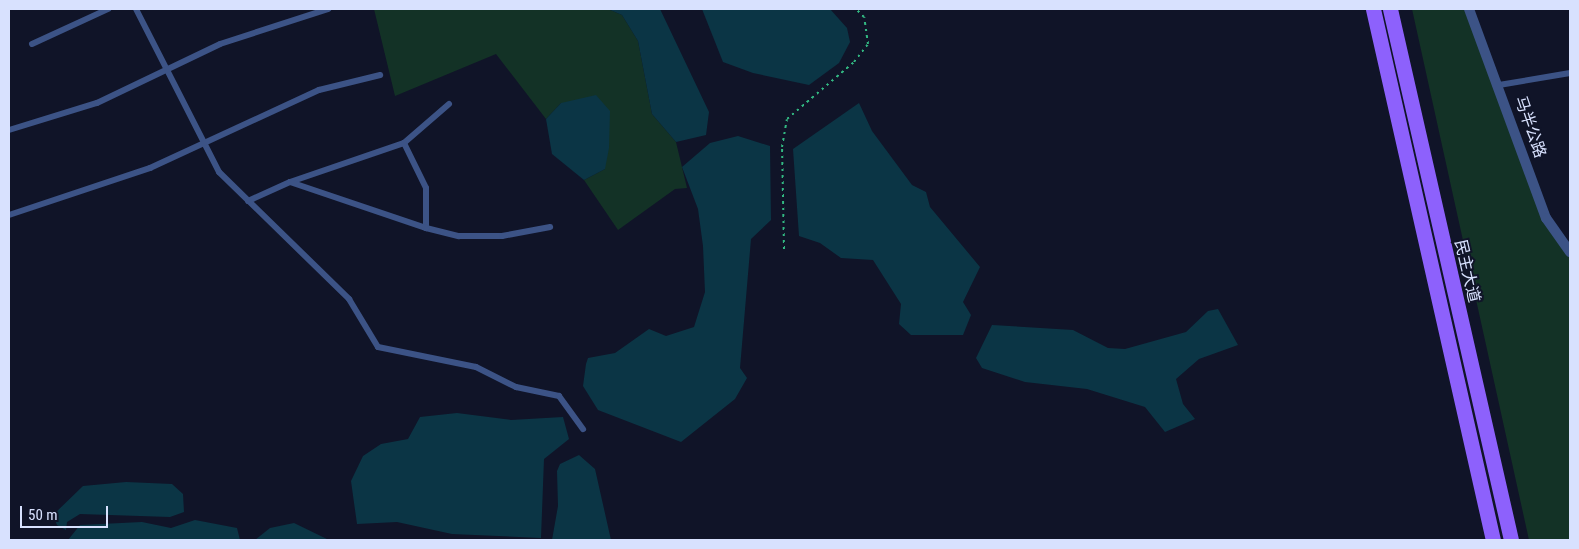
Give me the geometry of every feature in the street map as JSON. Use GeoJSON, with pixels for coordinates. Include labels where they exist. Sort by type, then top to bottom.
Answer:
{"type":"FeatureCollection","features":[{"type":"Feature","properties":{"kind":"main road","name":"民主大道"},"geometry":{"type":"LineString","coordinates":[[1373,9],[1493,540]]}},
{"type":"Feature","properties":{"kind":"main road","name":"民主大道"},"geometry":{"type":"LineString","coordinates":[[1390,9],[1511,540]]}},
{"type":"Feature","properties":{"kind":"street","name":"马半公路"},"geometry":{"type":"LineString","coordinates":[[1469,9],[1499,85],[1546,218],[1570,252]]}},
{"type":"Feature","properties":{"kind":"lane"},"geometry":{"type":"LineString","coordinates":[[32,44],[108,9]]}},
{"type":"Feature","properties":{"kind":"lane"},"geometry":{"type":"LineString","coordinates":[[136,9],[219,172],[349,299],[378,347],[476,367],[516,387],[559,396],[583,429]]}},
{"type":"Feature","properties":{"kind":"lane"},"geometry":{"type":"LineString","coordinates":[[9,130],[97,103],[166,68],[288,18],[328,9]]}},
{"type":"Feature","properties":{"kind":"lane"},"geometry":{"type":"LineString","coordinates":[[1499,85],[1570,73]]}},
{"type":"Feature","properties":{"kind":"lane"},"geometry":{"type":"LineString","coordinates":[[9,215],[150,168],[203,141],[319,90],[380,75]]}},
{"type":"Feature","properties":{"kind":"lane"},"geometry":{"type":"LineString","coordinates":[[248,201],[290,182],[404,143],[449,104]]}},
{"type":"Feature","properties":{"kind":"lane"},"geometry":{"type":"LineString","coordinates":[[404,143],[426,188],[426,228]]}},
{"type":"Feature","properties":{"kind":"lane"},"geometry":{"type":"LineString","coordinates":[[290,182],[426,228],[459,236],[502,236],[550,227]]}},
{"type":"Feature","properties":{"kind":"path"},"geometry":{"type":"LineString","coordinates":[[784,249],[782,147],[787,119],[854,62],[868,44],[864,17],[856,9]]}},
{"type":"Feature","properties":{"kind":"green space"},"geometry":{"type":"Polygon","coordinates":[[[374,9],[608,9],[622,15],[638,41],[652,114],[676,142],[687,188],[675,189],[618,230],[584,180],[605,169],[561,103],[546,119],[496,54],[395,96],[374,9]]]}},
{"type":"Feature","properties":{"kind":"green space"},"geometry":{"type":"Polygon","coordinates":[[[1412,9],[1464,9],[1546,218],[1570,252],[1570,540],[1529,540],[1412,9]]]}},
{"type":"Feature","properties":{"kind":"water"},"geometry":{"type":"Polygon","coordinates":[[[608,9],[660,9],[709,112],[706,135],[676,142],[652,114],[638,41],[622,15],[608,9]]]}},
{"type":"Feature","properties":{"kind":"water"},"geometry":{"type":"Polygon","coordinates":[[[702,9],[830,9],[847,28],[850,42],[839,63],[809,85],[753,73],[723,62],[702,9]]]}},
{"type":"Feature","properties":{"kind":"water"},"geometry":{"type":"Polygon","coordinates":[[[596,95],[610,111],[609,148],[605,169],[584,180],[552,154],[546,119],[561,103],[596,95]]]}},
{"type":"Feature","properties":{"kind":"water"},"geometry":{"type":"Polygon","coordinates":[[[859,103],[872,131],[912,185],[926,192],[930,207],[980,267],[963,302],[971,315],[963,335],[911,335],[899,324],[901,304],[873,260],[841,258],[820,243],[799,236],[793,149],[859,103]]]}},
{"type":"Feature","properties":{"kind":"water"},"geometry":{"type":"Polygon","coordinates":[[[738,136],[770,146],[771,220],[751,239],[740,368],[747,378],[735,399],[681,442],[598,410],[583,386],[586,364],[588,358],[615,353],[649,329],[666,336],[694,327],[705,292],[703,246],[698,209],[682,167],[710,143],[738,136]]]}},
{"type":"Feature","properties":{"kind":"water"},"geometry":{"type":"Polygon","coordinates":[[[1218,309],[1238,345],[1199,359],[1176,379],[1183,404],[1195,419],[1165,432],[1145,407],[1087,389],[1025,382],[982,368],[976,358],[992,325],[1073,330],[1108,348],[1125,349],[1186,332],[1208,311],[1218,309]]]}},
{"type":"Feature","properties":{"kind":"water"},"geometry":{"type":"Polygon","coordinates":[[[457,413],[511,420],[563,417],[569,439],[544,459],[541,538],[452,534],[397,522],[357,524],[351,481],[363,456],[381,444],[408,439],[420,417],[457,413]]]}},
{"type":"Feature","properties":{"kind":"water"},"geometry":{"type":"Polygon","coordinates":[[[579,455],[595,469],[611,540],[552,540],[558,506],[557,471],[560,464],[579,455]]]}},
{"type":"Feature","properties":{"kind":"water"},"geometry":{"type":"Polygon","coordinates":[[[126,482],[172,484],[183,494],[184,512],[170,517],[80,514],[67,522],[66,530],[57,525],[53,515],[83,486],[126,482]]]}},
{"type":"Feature","properties":{"kind":"water"},"geometry":{"type":"Polygon","coordinates":[[[195,520],[237,528],[240,540],[68,540],[80,525],[142,522],[171,528],[195,520]]]}},
{"type":"Feature","properties":{"kind":"water"},"geometry":{"type":"Polygon","coordinates":[[[294,523],[329,540],[255,540],[270,528],[294,523]]]}}]}
